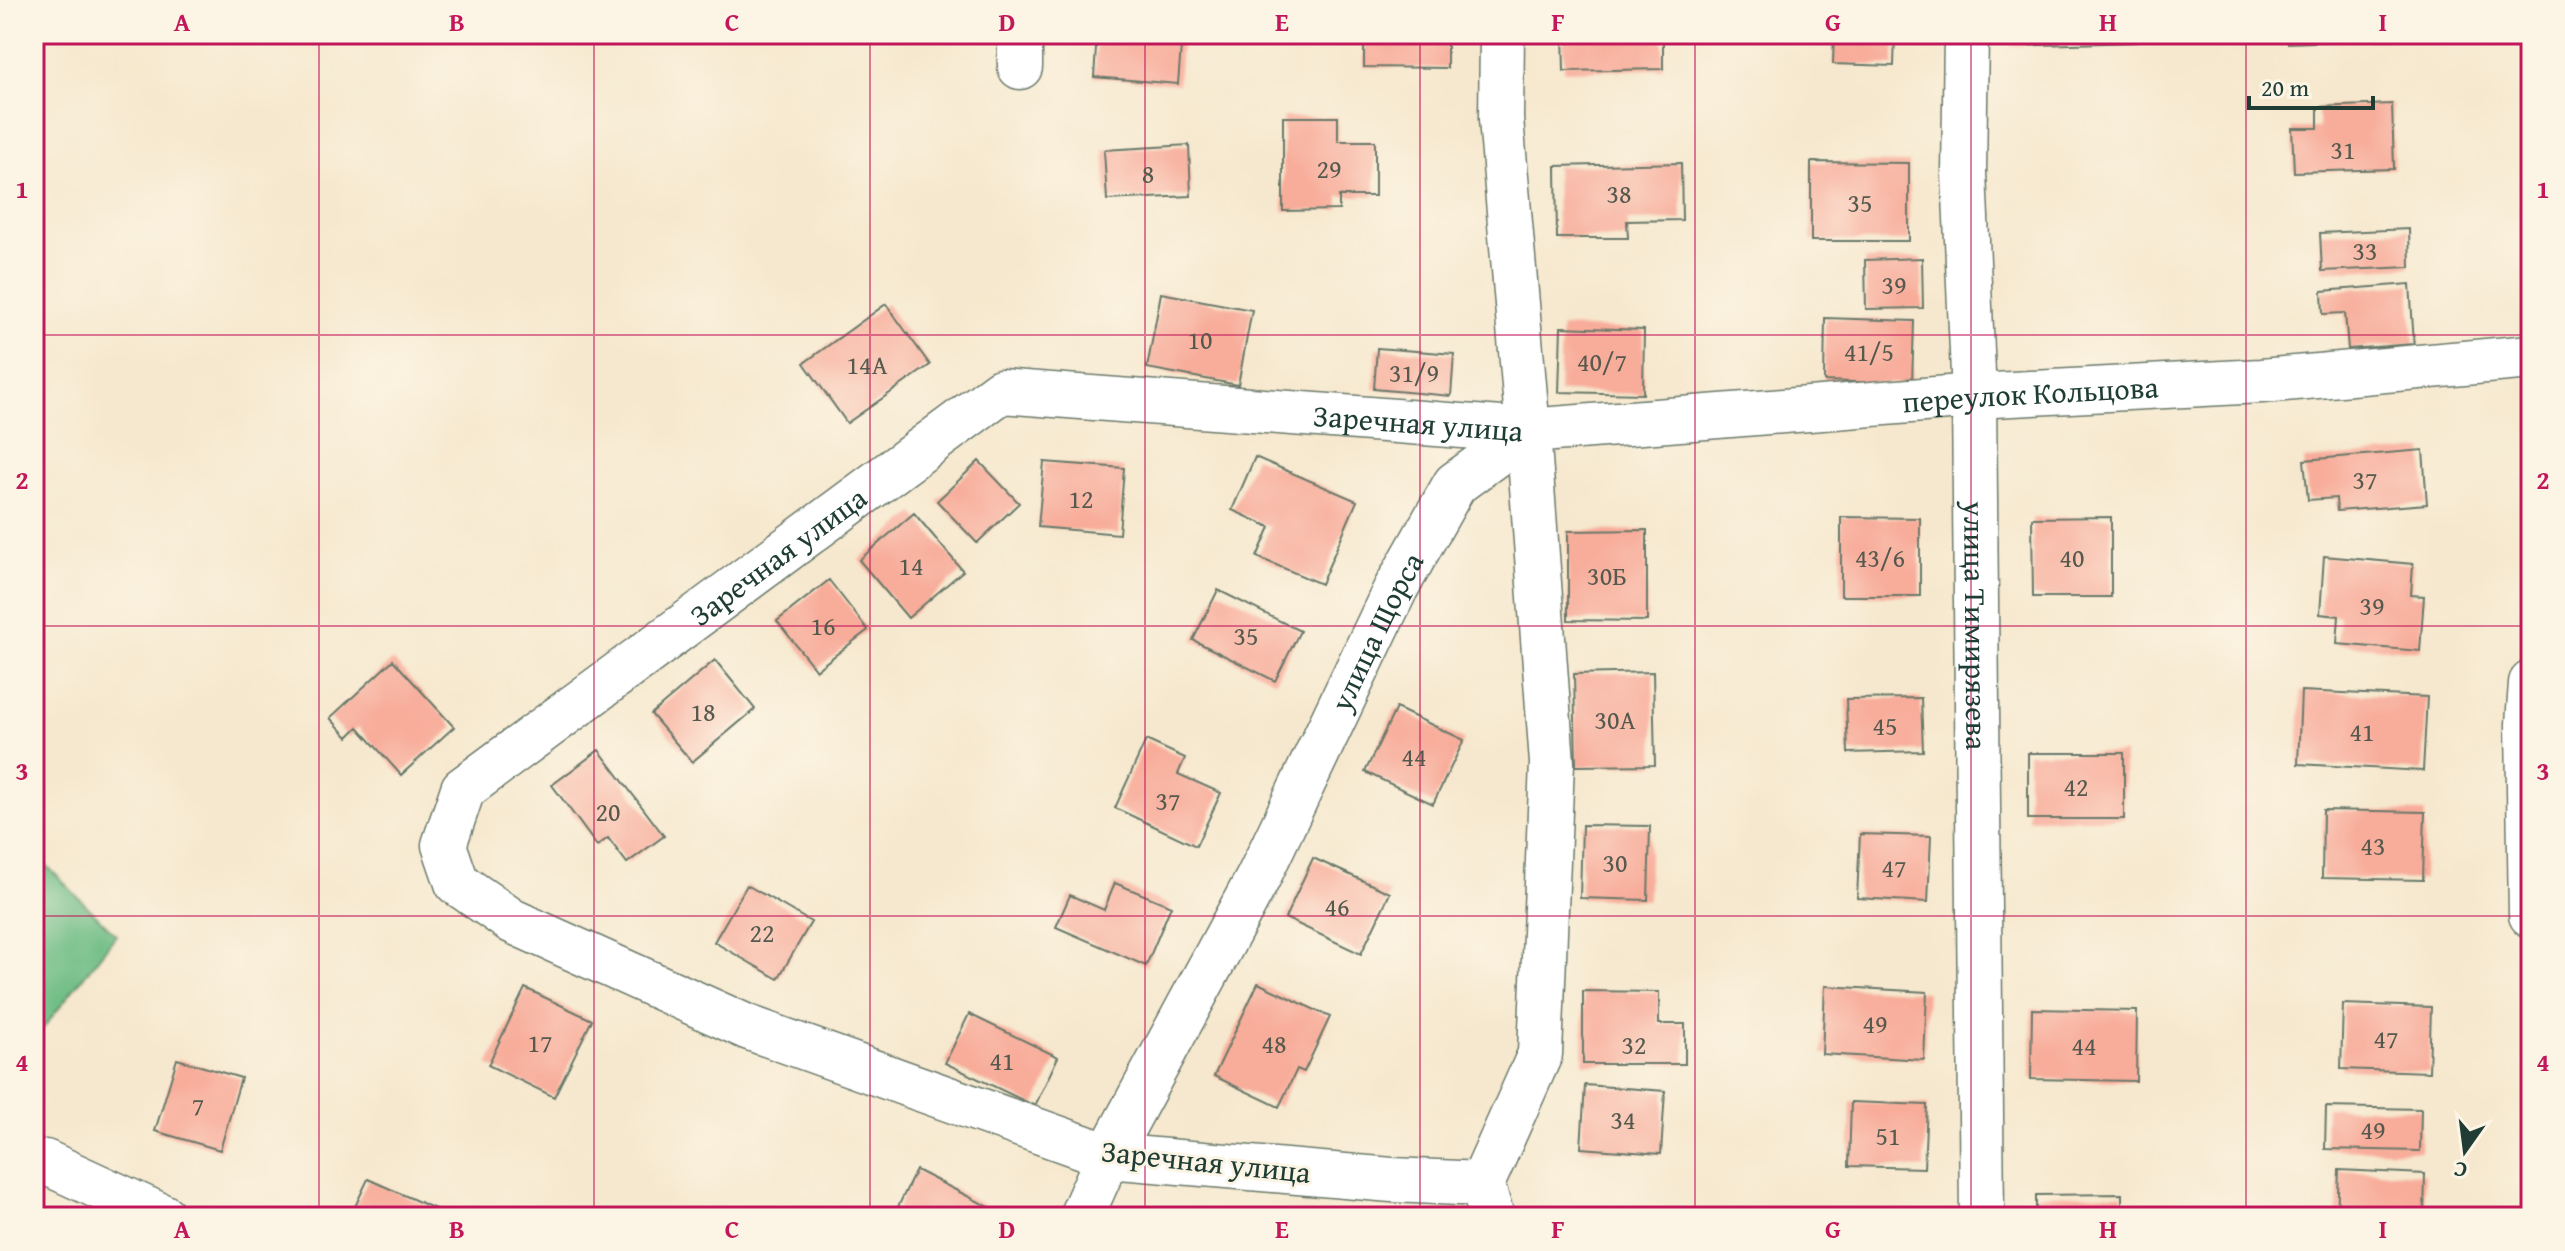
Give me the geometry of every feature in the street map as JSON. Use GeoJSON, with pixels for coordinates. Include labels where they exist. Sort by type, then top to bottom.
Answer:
{"type":"FeatureCollection","features":[{"type":"Feature","properties":{"kind":"street"},"geometry":{"type":"LineString","coordinates":[[1502,34],[1501,119],[1528,431]]}},
{"type":"Feature","properties":{"kind":"street","name":"улица Тимирязева"},"geometry":{"type":"LineString","coordinates":[[1966,34],[1964,173],[1974,396],[1982,1217]]}},
{"type":"Feature","properties":{"kind":"street","name":"переулок Кольцова"},"geometry":{"type":"LineString","coordinates":[[1528,431],[1974,396],[2261,381],[2531,357]]}},
{"type":"Feature","properties":{"kind":"street","name":"Заречная улица"},"geometry":{"type":"LineString","coordinates":[[1001,391],[1528,431],[1552,763],[1540,1054],[1487,1201],[1392,1180],[1108,1156],[747,1027],[512,921],[457,883],[444,845],[463,789],[1001,391]]}},
{"type":"Feature","properties":{"kind":"street","name":"улица Щорса"},"geometry":{"type":"LineString","coordinates":[[1081,1217],[1108,1156],[1258,878],[1395,590],[1455,484],[1528,431]]}},
{"type":"Feature","properties":{"kind":"street"},"geometry":{"type":"LineString","coordinates":[[2531,683],[2528,724],[2531,915]]}},
{"type":"Feature","properties":{"kind":"street"},"geometry":{"type":"LineString","coordinates":[[45,1162],[164,1217]]}},
{"type":"Feature","properties":{"kind":"green space"},"geometry":{"type":"Polygon","coordinates":[[[34,853],[116,935],[34,1040],[34,853]]]}},
{"type":"Feature","properties":{"kind":"building"},"geometry":{"type":"Polygon","coordinates":[[[1097,34],[1182,34],[1178,84],[1094,77],[1097,34]]]}},
{"type":"Feature","properties":{"kind":"building"},"geometry":{"type":"Polygon","coordinates":[[[1364,34],[1447,34],[1447,68],[1364,67],[1364,34]]]}},
{"type":"Feature","properties":{"kind":"building"},"geometry":{"type":"Polygon","coordinates":[[[1563,34],[1630,34],[1630,39],[1663,38],[1663,69],[1564,71],[1563,34]]]}},
{"type":"Feature","properties":{"kind":"building"},"geometry":{"type":"Polygon","coordinates":[[[1834,34],[1895,34],[1894,66],[1833,64],[1834,34]]]}},
{"type":"Feature","properties":{"kind":"building"},"geometry":{"type":"Polygon","coordinates":[[[2009,34],[2135,34],[2136,42],[2010,46],[2009,34]]]}},
{"type":"Feature","properties":{"kind":"building"},"geometry":{"type":"Polygon","coordinates":[[[2288,34],[2394,34],[2394,39],[2288,43],[2288,34]]]}},
{"type":"Feature","properties":{"kind":"building"},"geometry":{"type":"Polygon","coordinates":[[[2392,104],[2394,169],[2294,172],[2292,128],[2318,128],[2318,107],[2392,104]]]}},
{"type":"Feature","properties":{"kind":"building"},"geometry":{"type":"Polygon","coordinates":[[[1283,117],[1338,117],[1338,141],[1375,141],[1375,196],[1339,196],[1339,210],[1283,211],[1283,117]]]}},
{"type":"Feature","properties":{"kind":"building"},"geometry":{"type":"Polygon","coordinates":[[[1189,145],[1191,196],[1107,200],[1104,150],[1189,145]]]}},
{"type":"Feature","properties":{"kind":"building"},"geometry":{"type":"Polygon","coordinates":[[[1811,162],[1909,163],[1909,241],[1811,241],[1811,162]]]}},
{"type":"Feature","properties":{"kind":"building"},"geometry":{"type":"Polygon","coordinates":[[[1681,163],[1682,220],[1627,221],[1628,238],[1557,238],[1556,166],[1681,163]]]}},
{"type":"Feature","properties":{"kind":"building"},"geometry":{"type":"Polygon","coordinates":[[[2409,229],[2410,267],[2322,271],[2320,233],[2409,229]]]}},
{"type":"Feature","properties":{"kind":"building"},"geometry":{"type":"Polygon","coordinates":[[[1922,258],[1923,308],[1866,309],[1865,260],[1922,258]]]}},
{"type":"Feature","properties":{"kind":"building"},"geometry":{"type":"Polygon","coordinates":[[[2410,284],[2414,344],[2348,349],[2345,313],[2323,314],[2322,291],[2410,284]]]}},
{"type":"Feature","properties":{"kind":"building"},"geometry":{"type":"Polygon","coordinates":[[[1161,293],[1252,310],[1238,385],[1147,368],[1161,293]]]}},
{"type":"Feature","properties":{"kind":"building"},"geometry":{"type":"Polygon","coordinates":[[[886,304],[930,365],[847,423],[804,363],[886,304]]]}},
{"type":"Feature","properties":{"kind":"building"},"geometry":{"type":"Polygon","coordinates":[[[1825,318],[1914,321],[1912,384],[1824,381],[1825,318]]]}},
{"type":"Feature","properties":{"kind":"building"},"geometry":{"type":"Polygon","coordinates":[[[1561,327],[1644,330],[1643,394],[1559,392],[1561,327]]]}},
{"type":"Feature","properties":{"kind":"building"},"geometry":{"type":"Polygon","coordinates":[[[1377,348],[1454,354],[1451,396],[1374,389],[1377,348]]]}},
{"type":"Feature","properties":{"kind":"building"},"geometry":{"type":"Polygon","coordinates":[[[2423,450],[2427,504],[2337,511],[2336,498],[2308,500],[2304,460],[2423,450]]]}},
{"type":"Feature","properties":{"kind":"building"},"geometry":{"type":"Polygon","coordinates":[[[1255,457],[1357,501],[1321,584],[1257,557],[1270,527],[1232,510],[1255,457]]]}},
{"type":"Feature","properties":{"kind":"building"},"geometry":{"type":"Polygon","coordinates":[[[979,461],[1019,503],[977,543],[937,501],[979,461]]]}},
{"type":"Feature","properties":{"kind":"building"},"geometry":{"type":"Polygon","coordinates":[[[1044,462],[1124,468],[1119,534],[1038,527],[1044,462]]]}},
{"type":"Feature","properties":{"kind":"building"},"geometry":{"type":"Polygon","coordinates":[[[914,513],[963,571],[908,618],[859,560],[914,513]]]}},
{"type":"Feature","properties":{"kind":"building"},"geometry":{"type":"Polygon","coordinates":[[[1841,517],[1920,518],[1920,596],[1841,596],[1841,517]]]}},
{"type":"Feature","properties":{"kind":"building"},"geometry":{"type":"Polygon","coordinates":[[[2111,517],[2111,597],[2033,597],[2032,518],[2111,517]]]}},
{"type":"Feature","properties":{"kind":"building"},"geometry":{"type":"Polygon","coordinates":[[[1647,530],[1647,621],[1568,620],[1568,531],[1647,530]]]}},
{"type":"Feature","properties":{"kind":"building"},"geometry":{"type":"Polygon","coordinates":[[[2324,556],[2413,564],[2411,595],[2424,596],[2420,651],[2337,644],[2339,616],[2320,614],[2324,556]]]}},
{"type":"Feature","properties":{"kind":"building"},"geometry":{"type":"Polygon","coordinates":[[[829,580],[868,630],[816,670],[777,621],[829,580]]]}},
{"type":"Feature","properties":{"kind":"building"},"geometry":{"type":"Polygon","coordinates":[[[1218,590],[1300,631],[1275,681],[1193,640],[1218,590]]]}},
{"type":"Feature","properties":{"kind":"building"},"geometry":{"type":"Polygon","coordinates":[[[393,660],[454,727],[401,775],[358,727],[348,737],[330,718],[393,660]]]}},
{"type":"Feature","properties":{"kind":"building"},"geometry":{"type":"Polygon","coordinates":[[[715,660],[755,709],[692,762],[651,714],[715,660]]]}},
{"type":"Feature","properties":{"kind":"building"},"geometry":{"type":"Polygon","coordinates":[[[1653,672],[1655,765],[1576,766],[1574,674],[1653,672]]]}},
{"type":"Feature","properties":{"kind":"building"},"geometry":{"type":"Polygon","coordinates":[[[2301,691],[2427,697],[2423,771],[2298,764],[2301,691]]]}},
{"type":"Feature","properties":{"kind":"building"},"geometry":{"type":"Polygon","coordinates":[[[1921,698],[1923,751],[1848,753],[1846,699],[1921,698]]]}},
{"type":"Feature","properties":{"kind":"building"},"geometry":{"type":"Polygon","coordinates":[[[1396,708],[1464,740],[1433,804],[1365,772],[1396,708]]]}},
{"type":"Feature","properties":{"kind":"building"},"geometry":{"type":"Polygon","coordinates":[[[1146,740],[1185,758],[1178,774],[1221,793],[1196,846],[1115,808],[1146,740]]]}},
{"type":"Feature","properties":{"kind":"building"},"geometry":{"type":"Polygon","coordinates":[[[599,750],[664,836],[627,863],[608,838],[597,846],[552,785],[599,750]]]}},
{"type":"Feature","properties":{"kind":"building"},"geometry":{"type":"Polygon","coordinates":[[[2028,753],[2124,753],[2124,819],[2028,819],[2028,753]]]}},
{"type":"Feature","properties":{"kind":"building"},"geometry":{"type":"Polygon","coordinates":[[[2323,810],[2425,812],[2423,880],[2322,878],[2323,810]]]}},
{"type":"Feature","properties":{"kind":"building"},"geometry":{"type":"Polygon","coordinates":[[[1582,825],[1650,826],[1648,900],[1580,898],[1582,825]]]}},
{"type":"Feature","properties":{"kind":"building"},"geometry":{"type":"Polygon","coordinates":[[[1860,834],[1931,836],[1928,902],[1857,898],[1860,834]]]}},
{"type":"Feature","properties":{"kind":"building"},"geometry":{"type":"Polygon","coordinates":[[[1313,858],[1390,893],[1361,954],[1285,918],[1313,858]]]}},
{"type":"Feature","properties":{"kind":"building"},"geometry":{"type":"Polygon","coordinates":[[[1115,883],[1171,906],[1146,966],[1056,927],[1070,895],[1104,910],[1115,883]]]}},
{"type":"Feature","properties":{"kind":"building"},"geometry":{"type":"Polygon","coordinates":[[[747,885],[811,922],[778,979],[714,942],[747,885]]]}},
{"type":"Feature","properties":{"kind":"building"},"geometry":{"type":"Polygon","coordinates":[[[1258,983],[1330,1017],[1304,1072],[1297,1069],[1279,1107],[1214,1076],[1258,983]]]}},
{"type":"Feature","properties":{"kind":"building"},"geometry":{"type":"Polygon","coordinates":[[[1825,986],[1927,992],[1924,1060],[1822,1054],[1825,986]]]}},
{"type":"Feature","properties":{"kind":"building"},"geometry":{"type":"Polygon","coordinates":[[[525,988],[592,1020],[554,1097],[488,1065],[525,988]]]}},
{"type":"Feature","properties":{"kind":"building"},"geometry":{"type":"Polygon","coordinates":[[[1583,991],[1659,992],[1659,1024],[1685,1024],[1685,1064],[1583,1064],[1583,991]]]}},
{"type":"Feature","properties":{"kind":"building"},"geometry":{"type":"Polygon","coordinates":[[[2343,1004],[2431,1007],[2429,1072],[2341,1069],[2343,1004]]]}},
{"type":"Feature","properties":{"kind":"building"},"geometry":{"type":"Polygon","coordinates":[[[2032,1009],[2137,1011],[2136,1081],[2031,1079],[2032,1009]]]}},
{"type":"Feature","properties":{"kind":"building"},"geometry":{"type":"Polygon","coordinates":[[[969,1014],[1058,1057],[1035,1106],[945,1063],[969,1014]]]}},
{"type":"Feature","properties":{"kind":"building"},"geometry":{"type":"Polygon","coordinates":[[[177,1059],[241,1078],[220,1150],[155,1131],[177,1059]]]}},
{"type":"Feature","properties":{"kind":"building"},"geometry":{"type":"Polygon","coordinates":[[[1585,1085],[1665,1091],[1661,1154],[1581,1148],[1585,1085]]]}},
{"type":"Feature","properties":{"kind":"building"},"geometry":{"type":"Polygon","coordinates":[[[1851,1102],[1927,1105],[1924,1168],[1849,1166],[1851,1102]]]}},
{"type":"Feature","properties":{"kind":"building"},"geometry":{"type":"Polygon","coordinates":[[[2326,1107],[2421,1109],[2420,1151],[2325,1149],[2326,1107]]]}},
{"type":"Feature","properties":{"kind":"building"},"geometry":{"type":"Polygon","coordinates":[[[916,1170],[997,1211],[994,1217],[893,1217],[916,1170]]]}},
{"type":"Feature","properties":{"kind":"building"},"geometry":{"type":"Polygon","coordinates":[[[2339,1170],[2425,1174],[2424,1217],[2337,1217],[2339,1170]]]}},
{"type":"Feature","properties":{"kind":"building"},"geometry":{"type":"Polygon","coordinates":[[[368,1179],[442,1212],[440,1217],[350,1217],[368,1179]]]}},
{"type":"Feature","properties":{"kind":"building"},"geometry":{"type":"Polygon","coordinates":[[[2122,1194],[2122,1217],[2036,1217],[2036,1195],[2122,1194]]]}}]}
